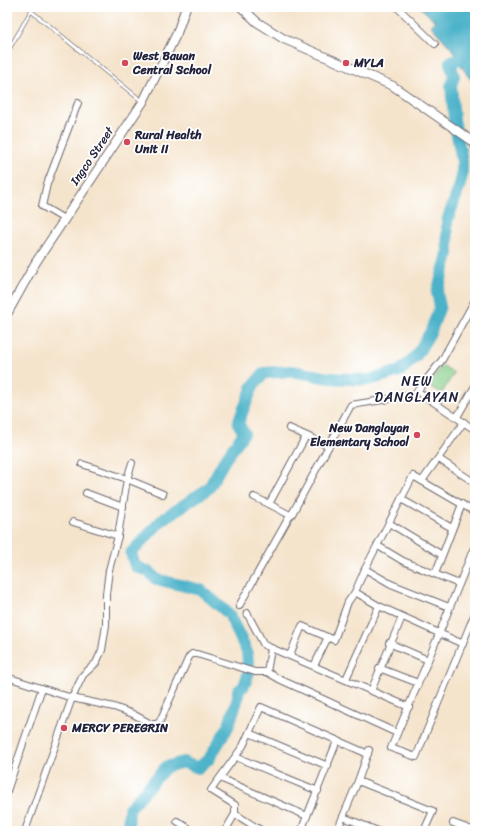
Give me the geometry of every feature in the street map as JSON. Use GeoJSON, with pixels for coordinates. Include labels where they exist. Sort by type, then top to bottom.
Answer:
{"type":"FeatureCollection","features":[{"type":"Feature","properties":{"kind":"street","name":"Ingco Street"},"geometry":{"type":"LineString","coordinates":[[7,314],[36,262],[143,102],[177,33],[186,7]]}},
{"type":"Feature","properties":{"kind":"street"},"geometry":{"type":"LineString","coordinates":[[241,7],[256,22],[284,39],[393,86],[468,138],[475,145]]}},
{"type":"Feature","properties":{"kind":"street"},"geometry":{"type":"LineString","coordinates":[[397,7],[435,44]]}},
{"type":"Feature","properties":{"kind":"street"},"geometry":{"type":"LineString","coordinates":[[64,219],[42,206],[48,184],[78,103]]}},
{"type":"Feature","properties":{"kind":"street"},"geometry":{"type":"LineString","coordinates":[[239,606],[290,515],[292,514],[351,405],[414,395],[442,360],[475,300]]}},
{"type":"Feature","properties":{"kind":"street"},"geometry":{"type":"LineString","coordinates":[[457,417],[475,386]]}},
{"type":"Feature","properties":{"kind":"street"},"geometry":{"type":"LineString","coordinates":[[417,391],[475,430]]}},
{"type":"Feature","properties":{"kind":"street"},"geometry":{"type":"LineString","coordinates":[[422,481],[464,422]]}},
{"type":"Feature","properties":{"kind":"street"},"geometry":{"type":"LineString","coordinates":[[289,428],[329,446]]}},
{"type":"Feature","properties":{"kind":"street"},"geometry":{"type":"LineString","coordinates":[[269,504],[306,436]]}},
{"type":"Feature","properties":{"kind":"street"},"geometry":{"type":"LineString","coordinates":[[438,459],[475,483]]}},
{"type":"Feature","properties":{"kind":"street"},"geometry":{"type":"LineString","coordinates":[[26,831],[72,698],[83,675],[96,663],[102,650],[106,625],[106,594],[118,536],[127,479],[132,463]]}},
{"type":"Feature","properties":{"kind":"street"},"geometry":{"type":"LineString","coordinates":[[82,464],[127,479],[163,494]]}},
{"type":"Feature","properties":{"kind":"street"},"geometry":{"type":"LineString","coordinates":[[290,655],[302,626],[334,640],[348,602],[355,592],[365,569],[413,476],[475,512]]}},
{"type":"Feature","properties":{"kind":"street"},"geometry":{"type":"LineString","coordinates":[[86,493],[123,507]]}},
{"type":"Feature","properties":{"kind":"street"},"geometry":{"type":"LineString","coordinates":[[254,497],[290,515]]}},
{"type":"Feature","properties":{"kind":"street"},"geometry":{"type":"LineString","coordinates":[[402,499],[452,528]]}},
{"type":"Feature","properties":{"kind":"street"},"geometry":{"type":"LineString","coordinates":[[435,574],[462,504]]}},
{"type":"Feature","properties":{"kind":"street"},"geometry":{"type":"LineString","coordinates":[[72,522],[118,536]]}},
{"type":"Feature","properties":{"kind":"street"},"geometry":{"type":"LineString","coordinates":[[389,523],[442,555]]}},
{"type":"Feature","properties":{"kind":"street"},"geometry":{"type":"LineString","coordinates":[[378,546],[403,561],[459,584]]}},
{"type":"Feature","properties":{"kind":"street"},"geometry":{"type":"LineString","coordinates":[[475,551],[473,550],[391,748],[416,757],[475,613]]}},
{"type":"Feature","properties":{"kind":"street"},"geometry":{"type":"LineString","coordinates":[[365,569],[392,584],[449,607]]}},
{"type":"Feature","properties":{"kind":"street"},"geometry":{"type":"LineString","coordinates":[[355,592],[379,606],[462,644]]}},
{"type":"Feature","properties":{"kind":"street"},"geometry":{"type":"LineString","coordinates":[[346,679],[379,606]]}},
{"type":"Feature","properties":{"kind":"street"},"geometry":{"type":"LineString","coordinates":[[247,613],[264,645],[270,649],[290,655],[409,707]]}},
{"type":"Feature","properties":{"kind":"street"},"geometry":{"type":"LineString","coordinates":[[371,690],[379,668],[402,617]]}},
{"type":"Feature","properties":{"kind":"street"},"geometry":{"type":"LineString","coordinates":[[314,666],[328,637]]}},
{"type":"Feature","properties":{"kind":"street"},"geometry":{"type":"LineString","coordinates":[[390,644],[428,660]]}},
{"type":"Feature","properties":{"kind":"street"},"geometry":{"type":"LineString","coordinates":[[267,672],[270,649]]}},
{"type":"Feature","properties":{"kind":"street"},"geometry":{"type":"LineString","coordinates":[[7,679],[10,678],[72,698],[114,707],[133,714],[151,724],[157,724],[160,721],[189,657],[192,654],[197,654],[243,669],[255,672],[267,672],[279,679],[397,733]]}},
{"type":"Feature","properties":{"kind":"street"},"geometry":{"type":"LineString","coordinates":[[379,668],[418,683]]}},
{"type":"Feature","properties":{"kind":"street"},"geometry":{"type":"LineString","coordinates":[[7,791],[42,688]]}},
{"type":"Feature","properties":{"kind":"street"},"geometry":{"type":"LineString","coordinates":[[225,831],[235,814],[235,805],[211,790],[243,746],[261,707],[337,741],[369,752],[337,831]]}},
{"type":"Feature","properties":{"kind":"street"},"geometry":{"type":"LineString","coordinates":[[248,733],[328,766]]}},
{"type":"Feature","properties":{"kind":"street"},"geometry":{"type":"LineString","coordinates":[[301,831],[337,741]]}},
{"type":"Feature","properties":{"kind":"street"},"geometry":{"type":"LineString","coordinates":[[236,757],[318,791]]}},
{"type":"Feature","properties":{"kind":"street"},"geometry":{"type":"LineString","coordinates":[[220,778],[307,816]]}},
{"type":"Feature","properties":{"kind":"street"},"geometry":{"type":"LineString","coordinates":[[358,781],[433,811],[424,831]]}},
{"type":"Feature","properties":{"kind":"street"},"geometry":{"type":"LineString","coordinates":[[235,814],[262,831]]}},
{"type":"Feature","properties":{"kind":"street"},"geometry":{"type":"LineString","coordinates":[[343,817],[378,831]]}},
{"type":"Feature","properties":{"kind":"street"},"geometry":{"type":"LineString","coordinates":[[177,821],[193,831]]}},
{"type":"Feature","properties":{"kind":"street"},"geometry":{"type":"LineString","coordinates":[[453,823],[475,831]]}},
{"type":"Feature","properties":{"kind":"lane"},"geometry":{"type":"LineString","coordinates":[[7,53],[31,11],[143,102]]}},
{"type":"Feature","properties":{"kind":"green space"},"geometry":{"type":"Polygon","coordinates":[[[442,365],[454,373],[442,393],[429,386],[442,365]]]}},
{"type":"Feature","properties":{"kind":"water"},"geometry":{"type":"Polygon","coordinates":[[[420,7],[475,7],[475,84],[467,75],[451,48],[431,26],[435,21],[420,7]]]}},
{"type":"Feature","properties":{"kind":"waterway"},"geometry":{"type":"LineString","coordinates":[[128,831],[129,809],[166,767],[183,762],[198,768],[209,759],[228,727],[238,698],[238,691],[244,686],[249,672],[247,652],[229,614],[201,590],[156,579],[149,572],[135,566],[131,553],[163,519],[209,488],[224,461],[244,433],[238,423],[253,386],[264,373],[292,371],[329,378],[369,380],[400,371],[416,356],[431,331],[440,306],[437,293],[448,254],[447,221],[462,176],[462,161],[454,119],[451,86],[454,76],[450,62],[458,60]]}},
{"type":"Feature","properties":{"kind":"place","name":"West Bauan Central School"},"geometry":{"type":"Point","coordinates":[125,63]}},
{"type":"Feature","properties":{"kind":"place","name":"MYLA"},"geometry":{"type":"Point","coordinates":[346,63]}},
{"type":"Feature","properties":{"kind":"place","name":"Rural Health Unit II"},"geometry":{"type":"Point","coordinates":[127,142]}},
{"type":"Feature","properties":{"kind":"place","name":"New Danglayan Elementary School"},"geometry":{"type":"Point","coordinates":[417,435]}},
{"type":"Feature","properties":{"kind":"place","name":"MERCY PEREGRIN"},"geometry":{"type":"Point","coordinates":[64,728]}},
{"type":"Feature","properties":{"kind":"district","name":"NEW DANGLAYAN"},"geometry":{"type":"Point","coordinates":[417,390]}}]}
